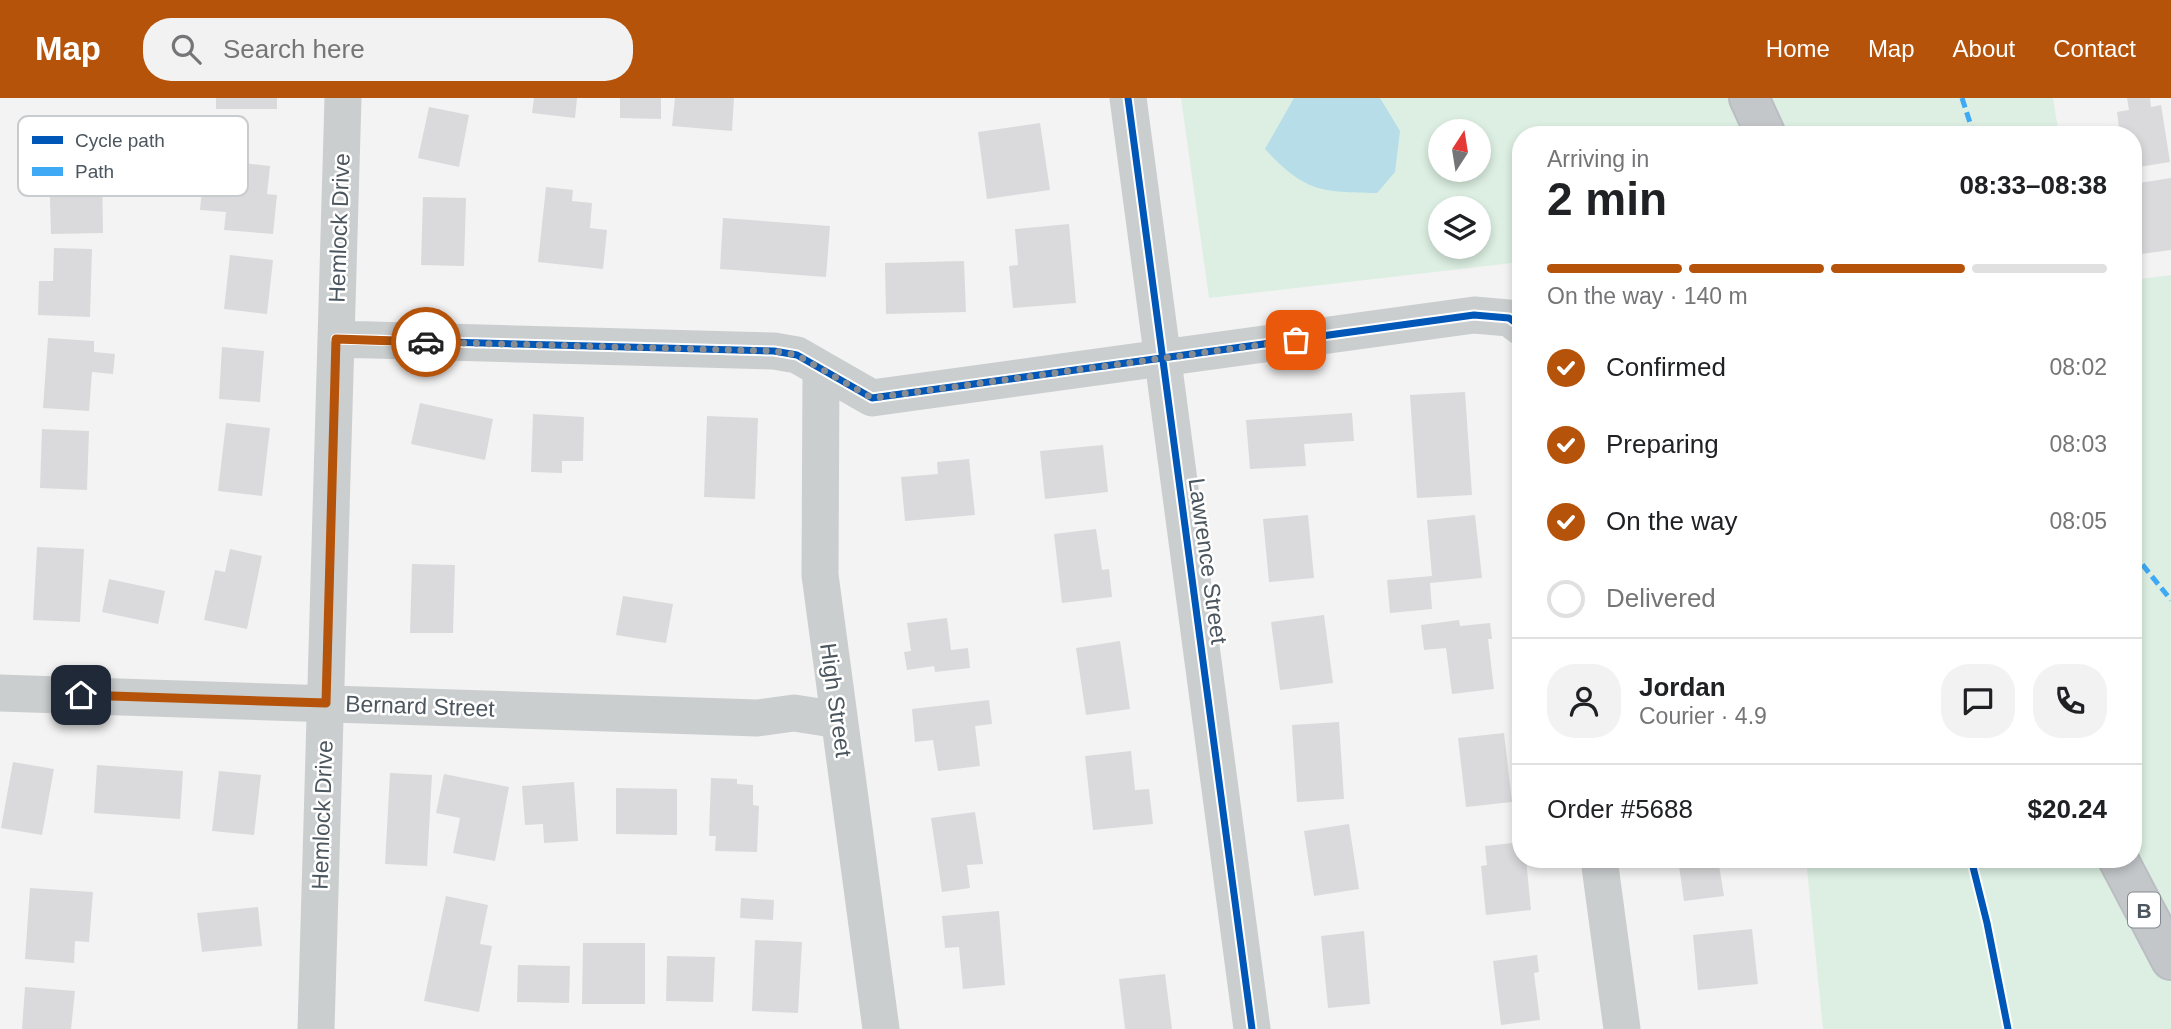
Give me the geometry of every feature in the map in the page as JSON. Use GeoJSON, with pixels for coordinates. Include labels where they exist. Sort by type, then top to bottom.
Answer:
{"type":"FeatureCollection","features":[{"type":"Feature","properties":{"kind":"highway"},"geometry":{"type":"LineString","coordinates":[[1749,98],[1762,126]]}},
{"type":"Feature","properties":{"kind":"highway","name":"B"},"geometry":{"type":"LineString","coordinates":[[2123,868],[2171,960]]}},
{"type":"Feature","properties":{"kind":"street","name":"Hemlock Drive"},"geometry":{"type":"LineString","coordinates":[[316,1029],[342,98]]}},
{"type":"Feature","properties":{"kind":"street","name":"Lawrence Street"},"geometry":{"type":"LineString","coordinates":[[1128,98],[1252,1029]]}},
{"type":"Feature","properties":{"kind":"street"},"geometry":{"type":"LineString","coordinates":[[336,339],[774,351],[797,355],[872,398],[890,398],[1458,317],[1512,320]]}},
{"type":"Feature","properties":{"kind":"street","name":"High Street"},"geometry":{"type":"LineString","coordinates":[[821,370],[820,575],[880,1029]]}},
{"type":"Feature","properties":{"kind":"street","name":"Bernard Street"},"geometry":{"type":"LineString","coordinates":[[0,693],[757,718],[794,712],[839,720]]}},
{"type":"Feature","properties":{"kind":"street"},"geometry":{"type":"LineString","coordinates":[[1601,868],[1622,1029]]}},
{"type":"Feature","properties":{"kind":"green space"},"geometry":{"type":"Polygon","coordinates":[[[1181,98],[2053,98],[2058,126],[1512,126],[1512,263],[1209,298],[1181,98]]]}},
{"type":"Feature","properties":{"kind":"green space"},"geometry":{"type":"Polygon","coordinates":[[[2171,275],[2171,1029],[1823,1029],[1807,868],[2142,868],[2142,279],[2171,275]]]}},
{"type":"Feature","properties":{"kind":"water"},"geometry":{"type":"Polygon","coordinates":[[[1294,98],[1380,98],[1400,131],[1395,172],[1377,193],[1341,192],[1315,187],[1291,174],[1265,149],[1294,98]]]}},
{"type":"Feature","properties":{"kind":"building"},"geometry":{"type":"Polygon","coordinates":[[[216,98],[277,98],[277,109],[216,109],[216,98]]]}},
{"type":"Feature","properties":{"kind":"building"},"geometry":{"type":"Polygon","coordinates":[[[534,98],[577,98],[575,118],[532,113],[534,98]]]}},
{"type":"Feature","properties":{"kind":"building"},"geometry":{"type":"Polygon","coordinates":[[[620,98],[661,98],[661,119],[620,118],[620,98]]]}},
{"type":"Feature","properties":{"kind":"building"},"geometry":{"type":"Polygon","coordinates":[[[675,98],[734,98],[732,131],[672,126],[675,98]]]}},
{"type":"Feature","properties":{"kind":"building"},"geometry":{"type":"Polygon","coordinates":[[[2127,98],[2150,98],[2151,107],[2161,105],[2170,162],[2142,167],[2142,126],[2119,126],[2117,112],[2129,110],[2127,98]]]}},
{"type":"Feature","properties":{"kind":"building"},"geometry":{"type":"Polygon","coordinates":[[[429,107],[469,115],[459,167],[418,158],[429,107]]]}},
{"type":"Feature","properties":{"kind":"building"},"geometry":{"type":"Polygon","coordinates":[[[1040,123],[1050,190],[987,199],[978,132],[1040,123]]]}},
{"type":"Feature","properties":{"kind":"building"},"geometry":{"type":"Polygon","coordinates":[[[248,164],[270,166],[267,194],[277,195],[273,234],[224,230],[226,212],[200,210],[201,196],[248,196],[248,164]]]}},
{"type":"Feature","properties":{"kind":"building"},"geometry":{"type":"Polygon","coordinates":[[[2171,178],[2171,250],[2142,254],[2142,183],[2171,178]]]}},
{"type":"Feature","properties":{"kind":"building"},"geometry":{"type":"Polygon","coordinates":[[[546,187],[573,190],[572,201],[592,203],[590,228],[607,230],[603,269],[538,262],[546,187]]]}},
{"type":"Feature","properties":{"kind":"building"},"geometry":{"type":"Polygon","coordinates":[[[50,196],[102,196],[103,233],[51,234],[50,196]]]}},
{"type":"Feature","properties":{"kind":"building"},"geometry":{"type":"Polygon","coordinates":[[[423,197],[466,198],[464,266],[421,265],[423,197]]]}},
{"type":"Feature","properties":{"kind":"building"},"geometry":{"type":"Polygon","coordinates":[[[723,218],[830,226],[826,277],[720,269],[723,218]]]}},
{"type":"Feature","properties":{"kind":"building"},"geometry":{"type":"Polygon","coordinates":[[[1069,224],[1076,303],[1013,308],[1009,266],[1018,265],[1015,229],[1069,224]]]}},
{"type":"Feature","properties":{"kind":"building"},"geometry":{"type":"Polygon","coordinates":[[[54,248],[92,249],[90,317],[38,315],[39,281],[53,281],[54,248]]]}},
{"type":"Feature","properties":{"kind":"building"},"geometry":{"type":"Polygon","coordinates":[[[230,255],[273,260],[267,314],[224,309],[230,255]]]}},
{"type":"Feature","properties":{"kind":"building"},"geometry":{"type":"Polygon","coordinates":[[[964,261],[966,312],[886,314],[885,263],[964,261]]]}},
{"type":"Feature","properties":{"kind":"building"},"geometry":{"type":"Polygon","coordinates":[[[48,338],[94,341],[94,352],[115,354],[113,374],[92,372],[89,411],[43,408],[48,338]]]}},
{"type":"Feature","properties":{"kind":"building"},"geometry":{"type":"Polygon","coordinates":[[[222,347],[264,351],[260,402],[219,399],[222,347]]]}},
{"type":"Feature","properties":{"kind":"building"},"geometry":{"type":"Polygon","coordinates":[[[1465,392],[1472,495],[1417,498],[1410,395],[1465,392]]]}},
{"type":"Feature","properties":{"kind":"building"},"geometry":{"type":"Polygon","coordinates":[[[420,403],[493,419],[485,460],[411,444],[420,403]]]}},
{"type":"Feature","properties":{"kind":"building"},"geometry":{"type":"Polygon","coordinates":[[[1352,413],[1354,441],[1304,444],[1306,466],[1250,469],[1246,420],[1352,413]]]}},
{"type":"Feature","properties":{"kind":"building"},"geometry":{"type":"Polygon","coordinates":[[[533,414],[584,417],[583,461],[562,461],[562,473],[531,472],[533,414]]]}},
{"type":"Feature","properties":{"kind":"building"},"geometry":{"type":"Polygon","coordinates":[[[707,416],[758,418],[755,499],[704,497],[707,416]]]}},
{"type":"Feature","properties":{"kind":"building"},"geometry":{"type":"Polygon","coordinates":[[[226,423],[270,428],[262,496],[218,491],[226,423]]]}},
{"type":"Feature","properties":{"kind":"building"},"geometry":{"type":"Polygon","coordinates":[[[42,429],[89,431],[87,490],[40,488],[42,429]]]}},
{"type":"Feature","properties":{"kind":"building"},"geometry":{"type":"Polygon","coordinates":[[[1103,445],[1108,492],[1045,499],[1040,451],[1103,445]]]}},
{"type":"Feature","properties":{"kind":"building"},"geometry":{"type":"Polygon","coordinates":[[[969,459],[975,515],[905,521],[901,477],[938,474],[937,462],[969,459]]]}},
{"type":"Feature","properties":{"kind":"building"},"geometry":{"type":"Polygon","coordinates":[[[1308,515],[1314,578],[1269,582],[1263,519],[1308,515]]]}},
{"type":"Feature","properties":{"kind":"building"},"geometry":{"type":"Polygon","coordinates":[[[1475,515],[1482,578],[1430,583],[1432,609],[1390,613],[1387,580],[1432,576],[1427,520],[1475,515]]]}},
{"type":"Feature","properties":{"kind":"building"},"geometry":{"type":"Polygon","coordinates":[[[1096,529],[1102,570],[1109,569],[1112,597],[1062,603],[1054,534],[1096,529]]]}},
{"type":"Feature","properties":{"kind":"building"},"geometry":{"type":"Polygon","coordinates":[[[37,547],[84,549],[80,622],[33,620],[37,547]]]}},
{"type":"Feature","properties":{"kind":"building"},"geometry":{"type":"Polygon","coordinates":[[[230,549],[262,556],[247,629],[204,620],[215,570],[225,572],[230,549]]]}},
{"type":"Feature","properties":{"kind":"building"},"geometry":{"type":"Polygon","coordinates":[[[412,564],[455,565],[453,633],[410,633],[412,564]]]}},
{"type":"Feature","properties":{"kind":"building"},"geometry":{"type":"Polygon","coordinates":[[[109,579],[165,591],[158,624],[102,612],[109,579]]]}},
{"type":"Feature","properties":{"kind":"building"},"geometry":{"type":"Polygon","coordinates":[[[623,596],[673,604],[666,643],[616,635],[623,596]]]}},
{"type":"Feature","properties":{"kind":"building"},"geometry":{"type":"Polygon","coordinates":[[[1324,615],[1333,683],[1280,690],[1271,622],[1324,615]]]}},
{"type":"Feature","properties":{"kind":"building"},"geometry":{"type":"Polygon","coordinates":[[[947,618],[951,650],[968,648],[970,668],[935,672],[934,666],[907,670],[904,652],[911,651],[907,623],[947,618]]]}},
{"type":"Feature","properties":{"kind":"building"},"geometry":{"type":"Polygon","coordinates":[[[1459,620],[1460,626],[1490,623],[1492,639],[1488,639],[1494,689],[1452,694],[1446,648],[1424,650],[1421,625],[1459,620]]]}},
{"type":"Feature","properties":{"kind":"building"},"geometry":{"type":"Polygon","coordinates":[[[1120,641],[1130,709],[1086,715],[1076,648],[1120,641]]]}},
{"type":"Feature","properties":{"kind":"building"},"geometry":{"type":"Polygon","coordinates":[[[989,700],[992,724],[975,726],[980,766],[938,771],[933,740],[915,742],[912,709],[989,700]]]}},
{"type":"Feature","properties":{"kind":"building"},"geometry":{"type":"Polygon","coordinates":[[[1339,722],[1344,799],[1297,802],[1292,725],[1339,722]]]}},
{"type":"Feature","properties":{"kind":"building"},"geometry":{"type":"Polygon","coordinates":[[[1504,733],[1512,802],[1466,807],[1458,738],[1504,733]]]}},
{"type":"Feature","properties":{"kind":"building"},"geometry":{"type":"Polygon","coordinates":[[[1131,751],[1135,790],[1149,789],[1153,824],[1093,830],[1085,756],[1131,751]]]}},
{"type":"Feature","properties":{"kind":"building"},"geometry":{"type":"Polygon","coordinates":[[[13,762],[54,769],[42,835],[1,828],[13,762]]]}},
{"type":"Feature","properties":{"kind":"building"},"geometry":{"type":"Polygon","coordinates":[[[97,765],[183,771],[180,819],[94,813],[97,765]]]}},
{"type":"Feature","properties":{"kind":"building"},"geometry":{"type":"Polygon","coordinates":[[[219,771],[261,775],[254,835],[212,831],[219,771]]]}},
{"type":"Feature","properties":{"kind":"building"},"geometry":{"type":"Polygon","coordinates":[[[390,773],[432,775],[427,866],[385,864],[390,773]]]}},
{"type":"Feature","properties":{"kind":"building"},"geometry":{"type":"Polygon","coordinates":[[[444,774],[509,787],[495,861],[453,853],[460,818],[436,813],[444,774]]]}},
{"type":"Feature","properties":{"kind":"building"},"geometry":{"type":"Polygon","coordinates":[[[711,778],[737,779],[737,784],[753,785],[753,805],[759,806],[757,852],[715,851],[716,836],[709,836],[711,778]]]}},
{"type":"Feature","properties":{"kind":"building"},"geometry":{"type":"Polygon","coordinates":[[[574,782],[578,841],[544,843],[543,824],[525,825],[522,786],[574,782]]]}},
{"type":"Feature","properties":{"kind":"building"},"geometry":{"type":"Polygon","coordinates":[[[616,788],[677,789],[677,835],[616,834],[616,788]]]}},
{"type":"Feature","properties":{"kind":"building"},"geometry":{"type":"Polygon","coordinates":[[[975,812],[983,864],[967,865],[970,888],[942,892],[931,818],[975,812]]]}},
{"type":"Feature","properties":{"kind":"building"},"geometry":{"type":"Polygon","coordinates":[[[1349,824],[1359,889],[1314,896],[1304,831],[1349,824]]]}},
{"type":"Feature","properties":{"kind":"building"},"geometry":{"type":"Polygon","coordinates":[[[1512,843],[1512,868],[1527,868],[1531,910],[1486,915],[1481,866],[1487,865],[1485,846],[1512,843]]]}},
{"type":"Feature","properties":{"kind":"building"},"geometry":{"type":"Polygon","coordinates":[[[1679,868],[1719,868],[1724,896],[1684,901],[1679,868]]]}},
{"type":"Feature","properties":{"kind":"building"},"geometry":{"type":"Polygon","coordinates":[[[30,888],[93,892],[89,942],[75,941],[74,963],[25,959],[30,888]]]}},
{"type":"Feature","properties":{"kind":"building"},"geometry":{"type":"Polygon","coordinates":[[[446,896],[488,905],[480,944],[492,946],[479,1012],[424,1001],[446,896]]]}},
{"type":"Feature","properties":{"kind":"building"},"geometry":{"type":"Polygon","coordinates":[[[741,898],[774,900],[773,920],[740,918],[741,898]]]}},
{"type":"Feature","properties":{"kind":"building"},"geometry":{"type":"Polygon","coordinates":[[[258,907],[262,946],[202,952],[197,913],[258,907]]]}},
{"type":"Feature","properties":{"kind":"building"},"geometry":{"type":"Polygon","coordinates":[[[999,911],[1005,985],[963,989],[959,947],[945,948],[942,916],[999,911]]]}},
{"type":"Feature","properties":{"kind":"building"},"geometry":{"type":"Polygon","coordinates":[[[1752,929],[1758,984],[1698,990],[1693,935],[1752,929]]]}},
{"type":"Feature","properties":{"kind":"building"},"geometry":{"type":"Polygon","coordinates":[[[1364,931],[1370,1004],[1328,1008],[1321,936],[1364,931]]]}},
{"type":"Feature","properties":{"kind":"building"},"geometry":{"type":"Polygon","coordinates":[[[755,940],[802,942],[798,1013],[752,1011],[755,940]]]}},
{"type":"Feature","properties":{"kind":"building"},"geometry":{"type":"Polygon","coordinates":[[[583,943],[645,943],[645,1004],[582,1004],[583,943]]]}},
{"type":"Feature","properties":{"kind":"building"},"geometry":{"type":"Polygon","coordinates":[[[1537,955],[1539,972],[1534,973],[1540,1020],[1501,1025],[1493,961],[1537,955]]]}},
{"type":"Feature","properties":{"kind":"building"},"geometry":{"type":"Polygon","coordinates":[[[667,956],[715,957],[713,1002],[666,1001],[667,956]]]}},
{"type":"Feature","properties":{"kind":"building"},"geometry":{"type":"Polygon","coordinates":[[[518,965],[570,966],[569,1003],[517,1002],[518,965]]]}},
{"type":"Feature","properties":{"kind":"building"},"geometry":{"type":"Polygon","coordinates":[[[1165,974],[1172,1029],[1125,1029],[1119,979],[1165,974]]]}},
{"type":"Feature","properties":{"kind":"building"},"geometry":{"type":"Polygon","coordinates":[[[25,987],[75,991],[71,1029],[22,1029],[25,987]]]}},
{"type":"Feature","properties":{"kind":"marked path"},"geometry":{"type":"LineString","coordinates":[[1962,98],[1971,126]]}},
{"type":"Feature","properties":{"kind":"marked path"},"geometry":{"type":"LineString","coordinates":[[2142,564],[2171,600]]}},
{"type":"Feature","properties":{"kind":"cycle path"},"geometry":{"type":"LineString","coordinates":[[1128,98],[1252,1029]]}},
{"type":"Feature","properties":{"kind":"cycle path"},"geometry":{"type":"LineString","coordinates":[[336,339],[774,351],[797,355],[872,398],[1474,315],[1512,320]]}},
{"type":"Feature","properties":{"kind":"cycle path"},"geometry":{"type":"LineString","coordinates":[[1973,868],[2008,1029]]}},
{"type":"Feature","properties":{"kind":"way so far"},"geometry":{"type":"LineString","coordinates":[[426,342],[774,351],[797,355],[872,398],[890,398],[1296,340]]}},
{"type":"Feature","properties":{"kind":"route"},"geometry":{"type":"LineString","coordinates":[[81,695],[326,703],[336,339],[426,342]]}}]}
